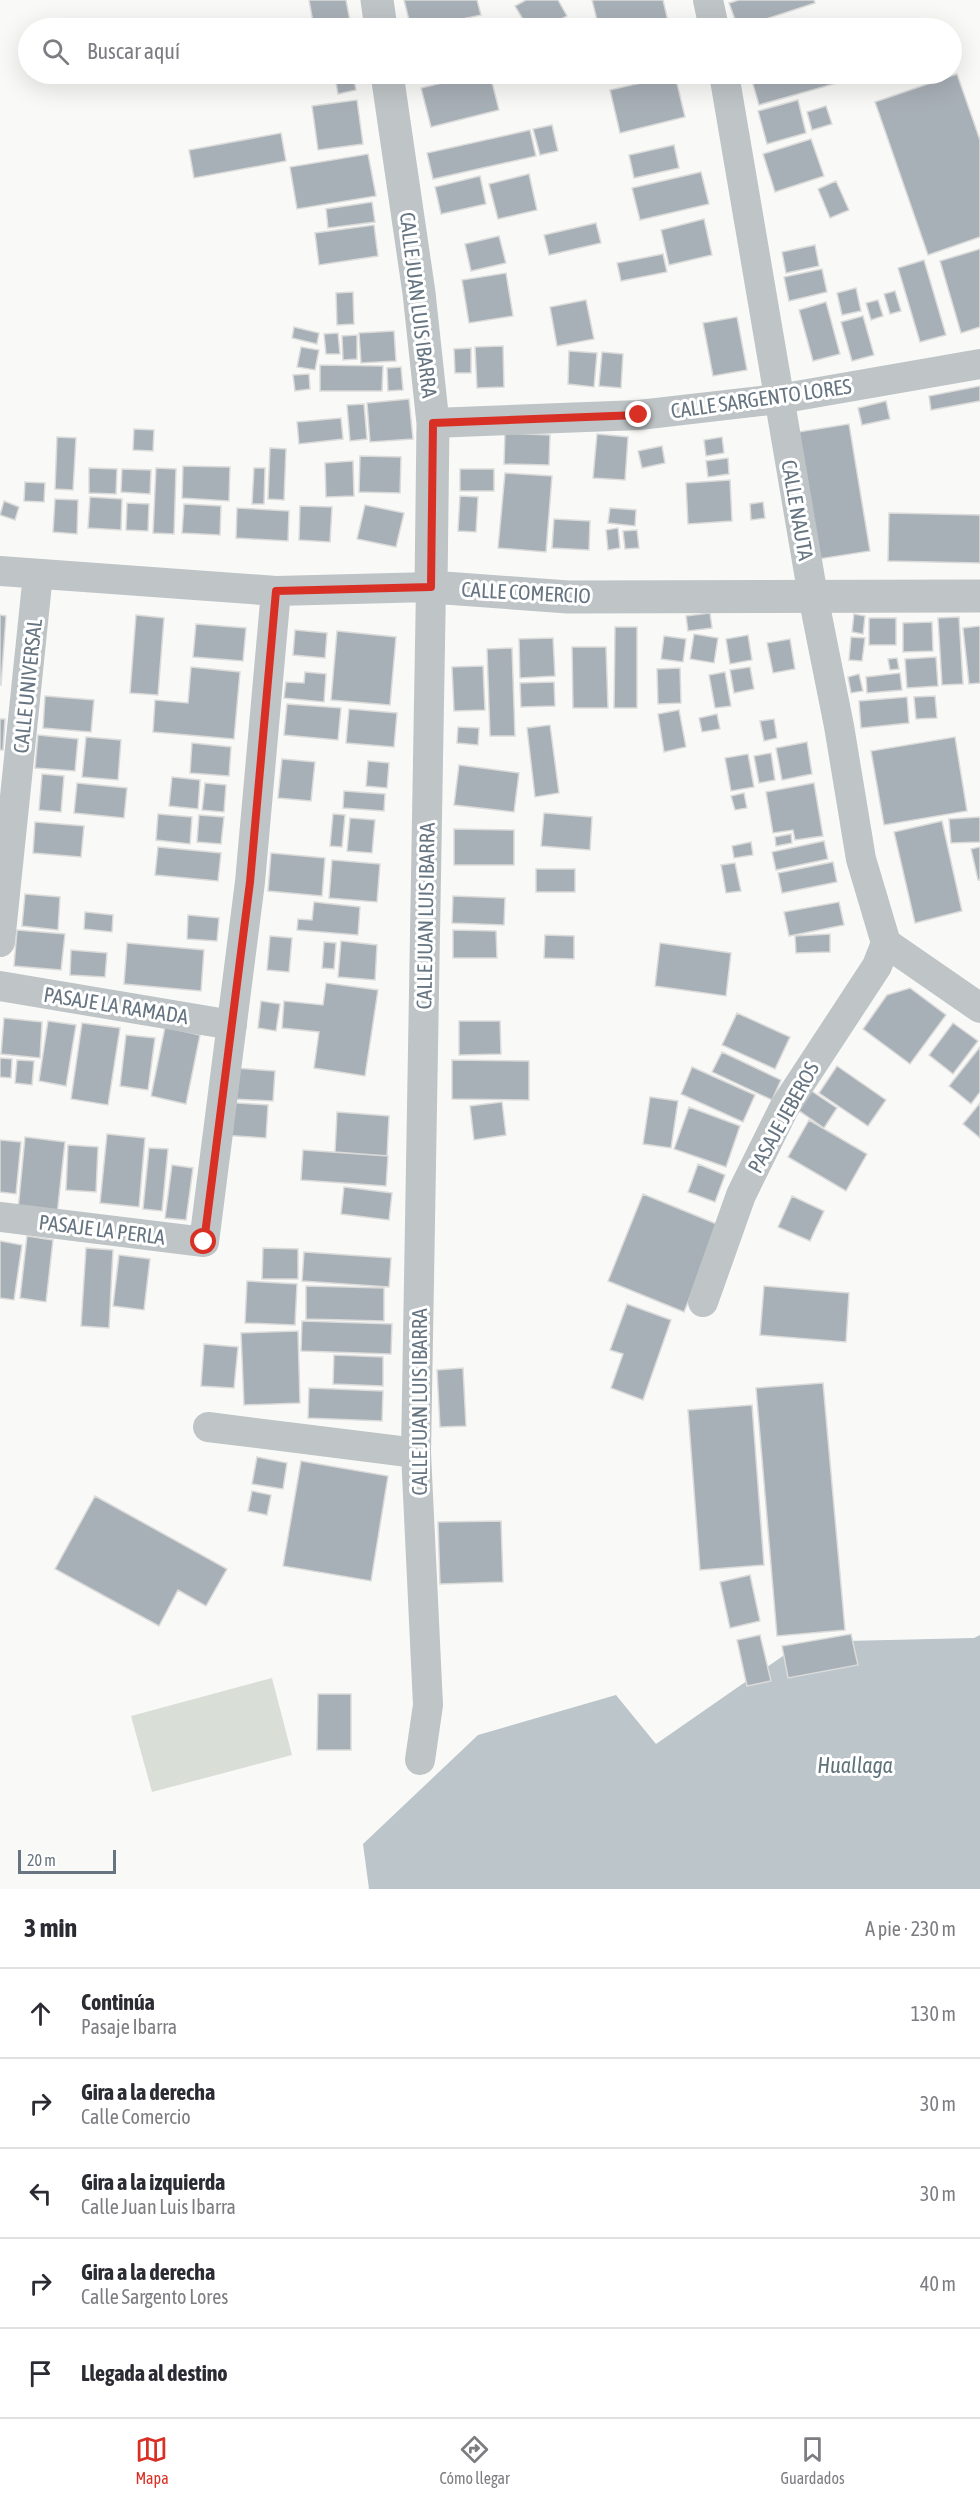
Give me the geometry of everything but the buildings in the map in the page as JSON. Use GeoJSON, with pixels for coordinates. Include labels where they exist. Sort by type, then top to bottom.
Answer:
{"type":"FeatureCollection","features":[{"type":"Feature","properties":{"kind":"street"},"geometry":{"type":"LineString","coordinates":[[377,0],[380,18]]}},
{"type":"Feature","properties":{"kind":"street"},"geometry":{"type":"LineString","coordinates":[[708,0],[712,18]]}},
{"type":"Feature","properties":{"kind":"street","name":"CALLE JUAN LUIS IBARRA"},"geometry":{"type":"LineString","coordinates":[[388,84],[418,293],[433,423],[416,1453],[428,1705],[420,1760]]}},
{"type":"Feature","properties":{"kind":"street","name":"CALLE NAUTA"},"geometry":{"type":"LineString","coordinates":[[726,84],[813,596],[839,726],[861,859],[886,943]]}},
{"type":"Feature","properties":{"kind":"street","name":"CALLE SARGENTO LORES"},"geometry":{"type":"LineString","coordinates":[[433,423],[639,415],[779,399],[980,364]]}},
{"type":"Feature","properties":{"kind":"street","name":"CALLE COMERCIO"},"geometry":{"type":"LineString","coordinates":[[0,571],[276,591],[431,587],[568,597],[980,596]]}},
{"type":"Feature","properties":{"kind":"street","name":"CALLE UNIVERSAL"},"geometry":{"type":"LineString","coordinates":[[0,942],[38,574]]}},
{"type":"Feature","properties":{"kind":"street"},"geometry":{"type":"LineString","coordinates":[[232,1025],[250,882],[276,591]]}},
{"type":"Feature","properties":{"kind":"street"},"geometry":{"type":"LineString","coordinates":[[886,943],[980,1008]]}},
{"type":"Feature","properties":{"kind":"street","name":"PASAJE JEBEROS"},"geometry":{"type":"LineString","coordinates":[[703,1302],[741,1195],[784,1108],[877,966],[886,943]]}},
{"type":"Feature","properties":{"kind":"street","name":"PASAJE LA RAMADA"},"geometry":{"type":"LineString","coordinates":[[0,986],[232,1025]]}},
{"type":"Feature","properties":{"kind":"street","name":"PASAJE LA PERLA"},"geometry":{"type":"LineString","coordinates":[[0,1216],[204,1242],[232,1025]]}},
{"type":"Feature","properties":{"kind":"street"},"geometry":{"type":"LineString","coordinates":[[208,1427],[416,1453]]}},
{"type":"Feature","properties":{"kind":"shaded area"},"geometry":{"type":"Polygon","coordinates":[[[272,1678],[292,1755],[152,1792],[131,1716],[272,1678]]]}},
{"type":"Feature","properties":{"kind":"water","name":"Huallaga"},"geometry":{"type":"Polygon","coordinates":[[[980,1635],[980,1889],[369,1889],[363,1844],[478,1735],[616,1695],[656,1744],[803,1642],[974,1638],[980,1635]]]}},
{"type":"Feature","properties":{"kind":"route"},"geometry":{"type":"LineString","coordinates":[[204,1242],[250,882],[276,591],[431,587],[433,423],[639,415]]}}]}
